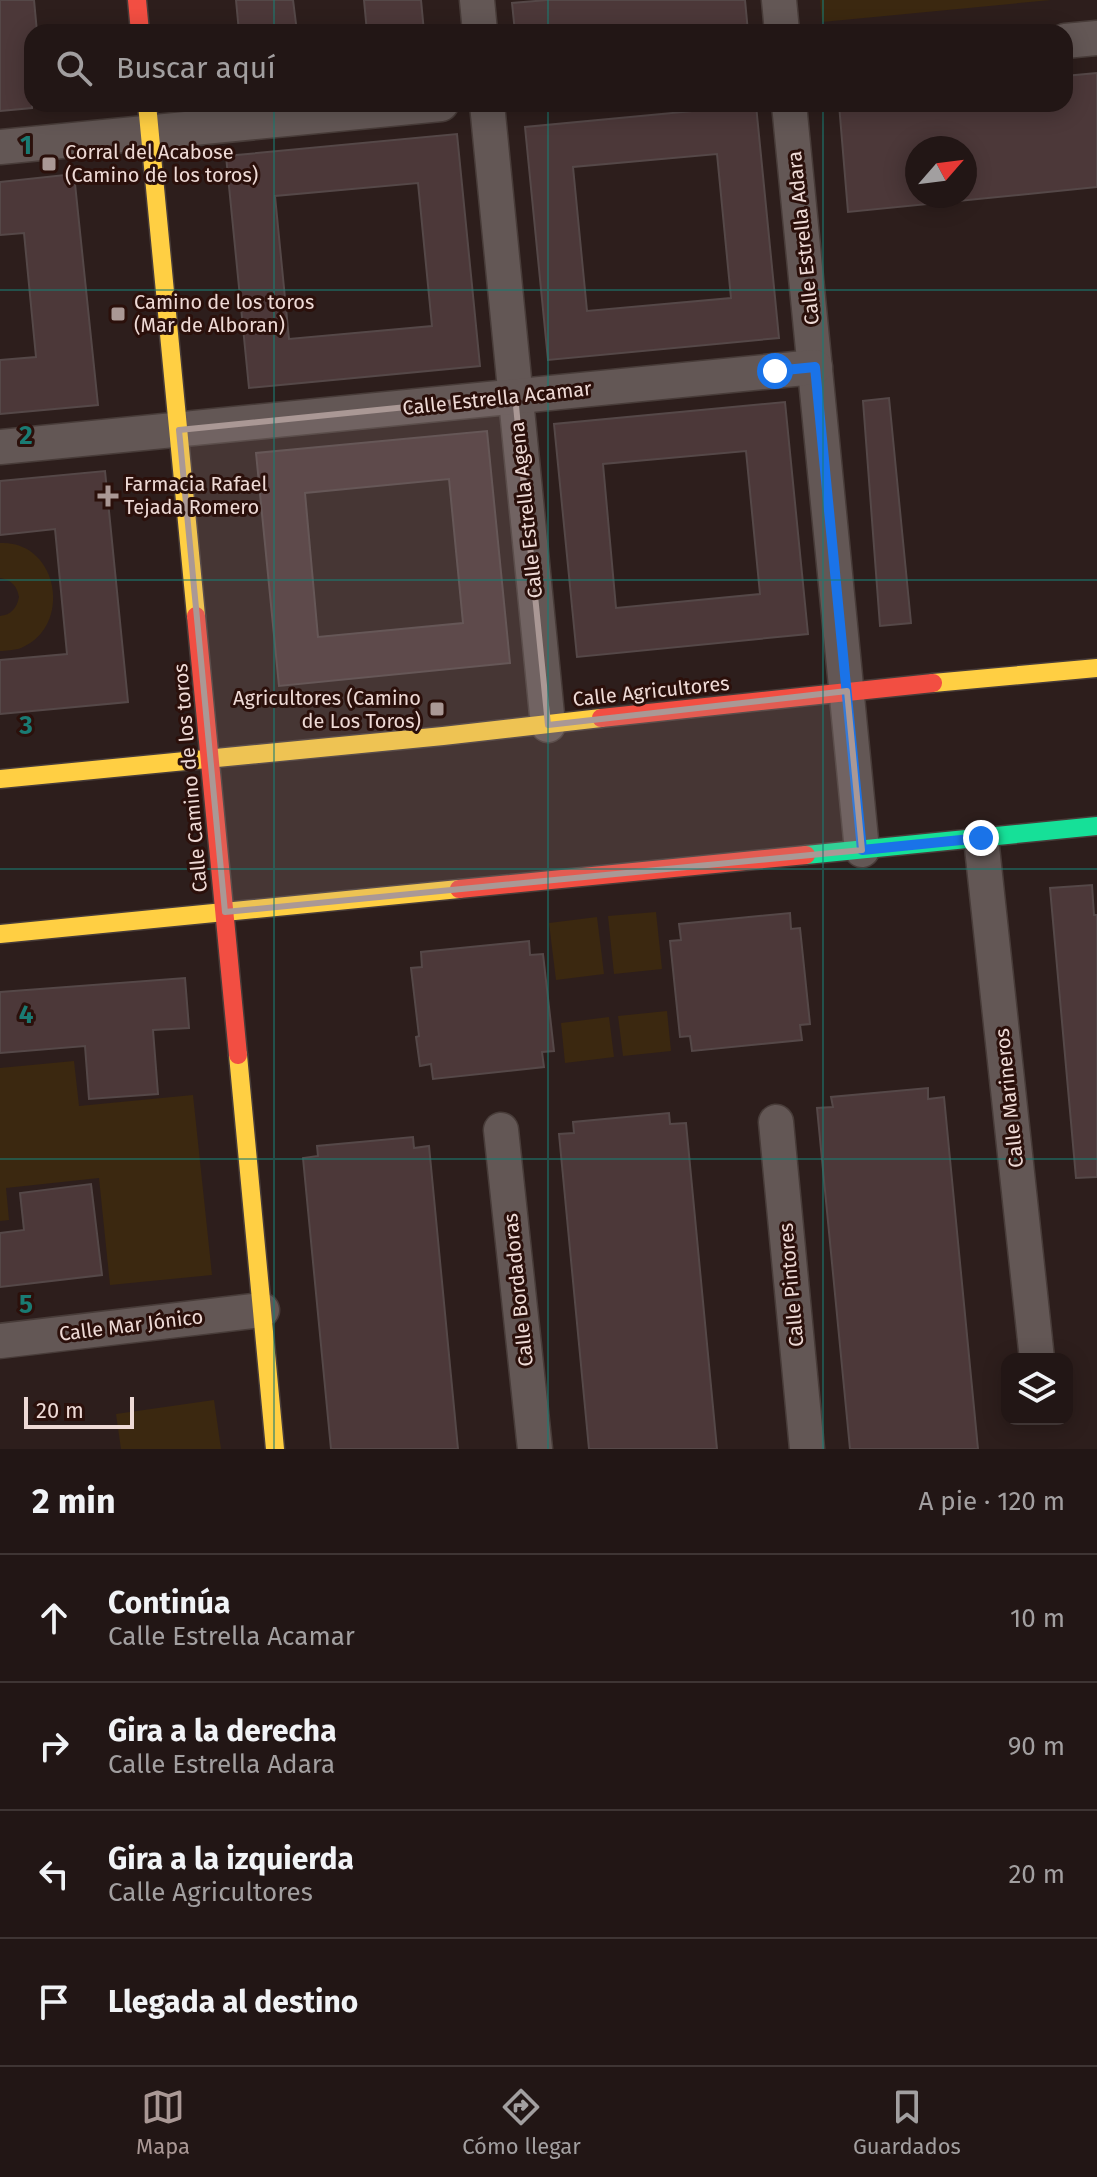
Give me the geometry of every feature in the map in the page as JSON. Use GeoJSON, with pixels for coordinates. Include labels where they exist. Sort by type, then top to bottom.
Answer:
{"type":"FeatureCollection","features":[{"type":"Feature","properties":{"kind":"street"},"geometry":{"type":"LineString","coordinates":[[137,0],[139,24]]}},
{"type":"Feature","properties":{"kind":"street"},"geometry":{"type":"LineString","coordinates":[[477,0],[479,24]]}},
{"type":"Feature","properties":{"kind":"street"},"geometry":{"type":"LineString","coordinates":[[779,0],[781,24]]}},
{"type":"Feature","properties":{"kind":"street"},"geometry":{"type":"LineString","coordinates":[[1073,40],[1097,38]]}},
{"type":"Feature","properties":{"kind":"street"},"geometry":{"type":"LineString","coordinates":[[0,147],[149,118],[274,112]]}},
{"type":"Feature","properties":{"kind":"street","name":"Calle Estrella Agena"},"geometry":{"type":"LineString","coordinates":[[488,112],[548,725]]}},
{"type":"Feature","properties":{"kind":"street","name":"Calle Estrella Adara"},"geometry":{"type":"LineString","coordinates":[[790,112],[862,850]]}},
{"type":"Feature","properties":{"kind":"street","name":"Calle Camino de los toros"},"geometry":{"type":"LineString","coordinates":[[149,118],[275,1449]]}},
{"type":"Feature","properties":{"kind":"street","name":"Calle Estrella Acamar"},"geometry":{"type":"LineString","coordinates":[[0,447],[815,367]]}},
{"type":"Feature","properties":{"kind":"street","name":"Calle Agricultores"},"geometry":{"type":"LineString","coordinates":[[0,779],[1097,668]]}},
{"type":"Feature","properties":{"kind":"street"},"geometry":{"type":"LineString","coordinates":[[0,934],[1097,826]]}},
{"type":"Feature","properties":{"kind":"street","name":"Calle Marineros"},"geometry":{"type":"LineString","coordinates":[[981,838],[1036,1353]]}},
{"type":"Feature","properties":{"kind":"street","name":"Calle Pintores"},"geometry":{"type":"LineString","coordinates":[[776,1122],[807,1449]]}},
{"type":"Feature","properties":{"kind":"street","name":"Calle Bordadoras"},"geometry":{"type":"LineString","coordinates":[[501,1130],[535,1449]]}},
{"type":"Feature","properties":{"kind":"street","name":"Calle Mar Jónico"},"geometry":{"type":"LineString","coordinates":[[0,1341],[262,1310]]}},
{"type":"Feature","properties":{"kind":"highlighted area"},"geometry":{"type":"Polygon","coordinates":[[[515,396],[548,725],[847,691],[862,850],[225,912],[179,430],[515,396]]]}},
{"type":"Feature","properties":{"kind":"shaded area"},"geometry":{"type":"Polygon","coordinates":[[[820,0],[1051,0],[822,22],[820,0]]]}},
{"type":"Feature","properties":{"kind":"shaded area"},"geometry":{"type":"Polygon","coordinates":[[[0,543],[20,546],[35,555],[46,569],[52,586],[53,604],[48,622],[38,637],[21,648],[3,651],[0,651],[0,616],[13,610],[19,597],[13,584],[0,578],[0,543]]]}},
{"type":"Feature","properties":{"kind":"shaded area"},"geometry":{"type":"Polygon","coordinates":[[[656,912],[662,969],[614,974],[608,916],[656,912]]]}},
{"type":"Feature","properties":{"kind":"shaded area"},"geometry":{"type":"Polygon","coordinates":[[[597,917],[604,974],[556,980],[549,923],[597,917]]]}},
{"type":"Feature","properties":{"kind":"shaded area"},"geometry":{"type":"Polygon","coordinates":[[[667,1011],[671,1051],[623,1056],[618,1016],[667,1011]]]}},
{"type":"Feature","properties":{"kind":"shaded area"},"geometry":{"type":"Polygon","coordinates":[[[609,1017],[614,1057],[565,1063],[561,1023],[609,1017]]]}},
{"type":"Feature","properties":{"kind":"shaded area"},"geometry":{"type":"Polygon","coordinates":[[[74,1061],[79,1106],[193,1095],[212,1275],[110,1285],[99,1178],[6,1188],[9,1220],[0,1221],[0,1068],[74,1061]]]}},
{"type":"Feature","properties":{"kind":"shaded area"},"geometry":{"type":"Polygon","coordinates":[[[214,1400],[221,1449],[121,1449],[116,1414],[214,1400]]]}},
{"type":"Feature","properties":{"kind":"building"},"geometry":{"type":"Polygon","coordinates":[[[0,0],[34,0],[36,24],[24,24],[24,109],[0,111],[0,0]]]}},
{"type":"Feature","properties":{"kind":"building"},"geometry":{"type":"Polygon","coordinates":[[[236,0],[293,0],[296,24],[238,24],[236,0]]]}},
{"type":"Feature","properties":{"kind":"building"},"geometry":{"type":"Polygon","coordinates":[[[364,0],[421,0],[423,24],[366,24],[364,0]]]}},
{"type":"Feature","properties":{"kind":"building"},"geometry":{"type":"Polygon","coordinates":[[[547,0],[745,0],[747,24],[514,24],[512,3],[547,0]]]}},
{"type":"Feature","properties":{"kind":"building"},"geometry":{"type":"Polygon","coordinates":[[[1097,73],[1097,187],[977,199],[977,136],[905,136],[905,206],[848,212],[840,112],[1073,112],[1073,75],[1097,73]]]}},
{"type":"Feature","properties":{"kind":"building"},"geometry":{"type":"Polygon","coordinates":[[[682,112],[757,112],[779,338],[548,360],[525,127],[682,112]],[[717,154],[573,167],[587,311],[731,298],[717,154]]]}},
{"type":"Feature","properties":{"kind":"building"},"geometry":{"type":"Polygon","coordinates":[[[457,134],[480,366],[249,388],[226,156],[457,134]],[[418,183],[275,196],[289,339],[432,326],[418,183]]]}},
{"type":"Feature","properties":{"kind":"building"},"geometry":{"type":"Polygon","coordinates":[[[74,174],[98,405],[0,414],[0,360],[36,357],[24,233],[0,235],[0,182],[74,174]]]}},
{"type":"Feature","properties":{"kind":"building"},"geometry":{"type":"Polygon","coordinates":[[[889,398],[911,623],[880,626],[863,401],[889,398]]]}},
{"type":"Feature","properties":{"kind":"building"},"geometry":{"type":"Polygon","coordinates":[[[785,402],[808,634],[577,657],[554,424],[785,402]],[[746,451],[603,464],[616,608],[760,594],[746,451]]]}},
{"type":"Feature","properties":{"kind":"building"},"geometry":{"type":"Polygon","coordinates":[[[487,431],[510,663],[279,686],[256,453],[487,431]],[[449,479],[305,493],[318,637],[463,623],[449,479]]]}},
{"type":"Feature","properties":{"kind":"building"},"geometry":{"type":"Polygon","coordinates":[[[105,471],[128,702],[0,714],[0,660],[67,654],[55,529],[0,535],[0,481],[105,471]]]}},
{"type":"Feature","properties":{"kind":"building"},"geometry":{"type":"Polygon","coordinates":[[[1092,885],[1094,915],[1097,915],[1097,1177],[1076,1178],[1050,888],[1092,885]]]}},
{"type":"Feature","properties":{"kind":"building"},"geometry":{"type":"Polygon","coordinates":[[[790,913],[791,929],[800,928],[810,1024],[800,1025],[802,1040],[692,1051],[690,1036],[680,1037],[670,941],[681,940],[679,924],[790,913]]]}},
{"type":"Feature","properties":{"kind":"building"},"geometry":{"type":"Polygon","coordinates":[[[529,941],[530,955],[543,954],[554,1051],[542,1052],[544,1067],[433,1079],[431,1064],[420,1066],[416,1037],[419,1036],[411,968],[422,967],[421,952],[529,941]]]}},
{"type":"Feature","properties":{"kind":"building"},"geometry":{"type":"Polygon","coordinates":[[[185,978],[189,1028],[153,1030],[158,1094],[89,1099],[85,1046],[0,1053],[0,992],[185,978]]]}},
{"type":"Feature","properties":{"kind":"building"},"geometry":{"type":"Polygon","coordinates":[[[928,1088],[928,1099],[944,1097],[978,1449],[850,1449],[817,1108],[833,1107],[831,1097],[928,1088]]]}},
{"type":"Feature","properties":{"kind":"building"},"geometry":{"type":"Polygon","coordinates":[[[669,1113],[670,1124],[686,1123],[717,1449],[589,1449],[559,1134],[574,1133],[573,1122],[669,1113]]]}},
{"type":"Feature","properties":{"kind":"building"},"geometry":{"type":"Polygon","coordinates":[[[413,1137],[414,1148],[429,1146],[458,1449],[331,1449],[303,1158],[318,1156],[317,1146],[413,1137]]]}},
{"type":"Feature","properties":{"kind":"building"},"geometry":{"type":"Polygon","coordinates":[[[91,1184],[102,1275],[0,1287],[0,1233],[24,1230],[20,1193],[91,1184]]]}},
{"type":"Feature","properties":{"kind":"traffic: fast"},"geometry":{"type":"LineString","coordinates":[[806,855],[1097,826]]}},
{"type":"Feature","properties":{"kind":"traffic: slow"},"geometry":{"type":"LineString","coordinates":[[148,112],[196,616]]}},
{"type":"Feature","properties":{"kind":"traffic: slow"},"geometry":{"type":"LineString","coordinates":[[933,683],[1097,668]]}},
{"type":"Feature","properties":{"kind":"traffic: slow"},"geometry":{"type":"LineString","coordinates":[[0,779],[601,718]]}},
{"type":"Feature","properties":{"kind":"traffic: slow"},"geometry":{"type":"LineString","coordinates":[[0,934],[459,889]]}},
{"type":"Feature","properties":{"kind":"traffic: slow"},"geometry":{"type":"LineString","coordinates":[[238,1055],[275,1449]]}},
{"type":"Feature","properties":{"kind":"traffic: jam"},"geometry":{"type":"LineString","coordinates":[[137,0],[139,24]]}},
{"type":"Feature","properties":{"kind":"traffic: jam"},"geometry":{"type":"LineString","coordinates":[[196,616],[238,1055]]}},
{"type":"Feature","properties":{"kind":"traffic: jam"},"geometry":{"type":"LineString","coordinates":[[601,718],[933,683]]}},
{"type":"Feature","properties":{"kind":"traffic: jam"},"geometry":{"type":"LineString","coordinates":[[459,889],[806,855]]}},
{"type":"Feature","properties":{"kind":"place","name":"Corral del Acabose (Camino de los toros)"},"geometry":{"type":"Point","coordinates":[49,164]}},
{"type":"Feature","properties":{"kind":"place","name":"Camino de los toros (Mar de Alboran)"},"geometry":{"type":"Point","coordinates":[118,314]}},
{"type":"Feature","properties":{"kind":"place","name":"Farmacia Rafael Tejada Romero"},"geometry":{"type":"Point","coordinates":[108,496]}},
{"type":"Feature","properties":{"kind":"place","name":"Agricultores (Camino de Los Toros)"},"geometry":{"type":"Point","coordinates":[437,709]}},
{"type":"Feature","properties":{"kind":"route"},"geometry":{"type":"LineString","coordinates":[[775,371],[815,367],[862,850],[981,838]]}}]}
